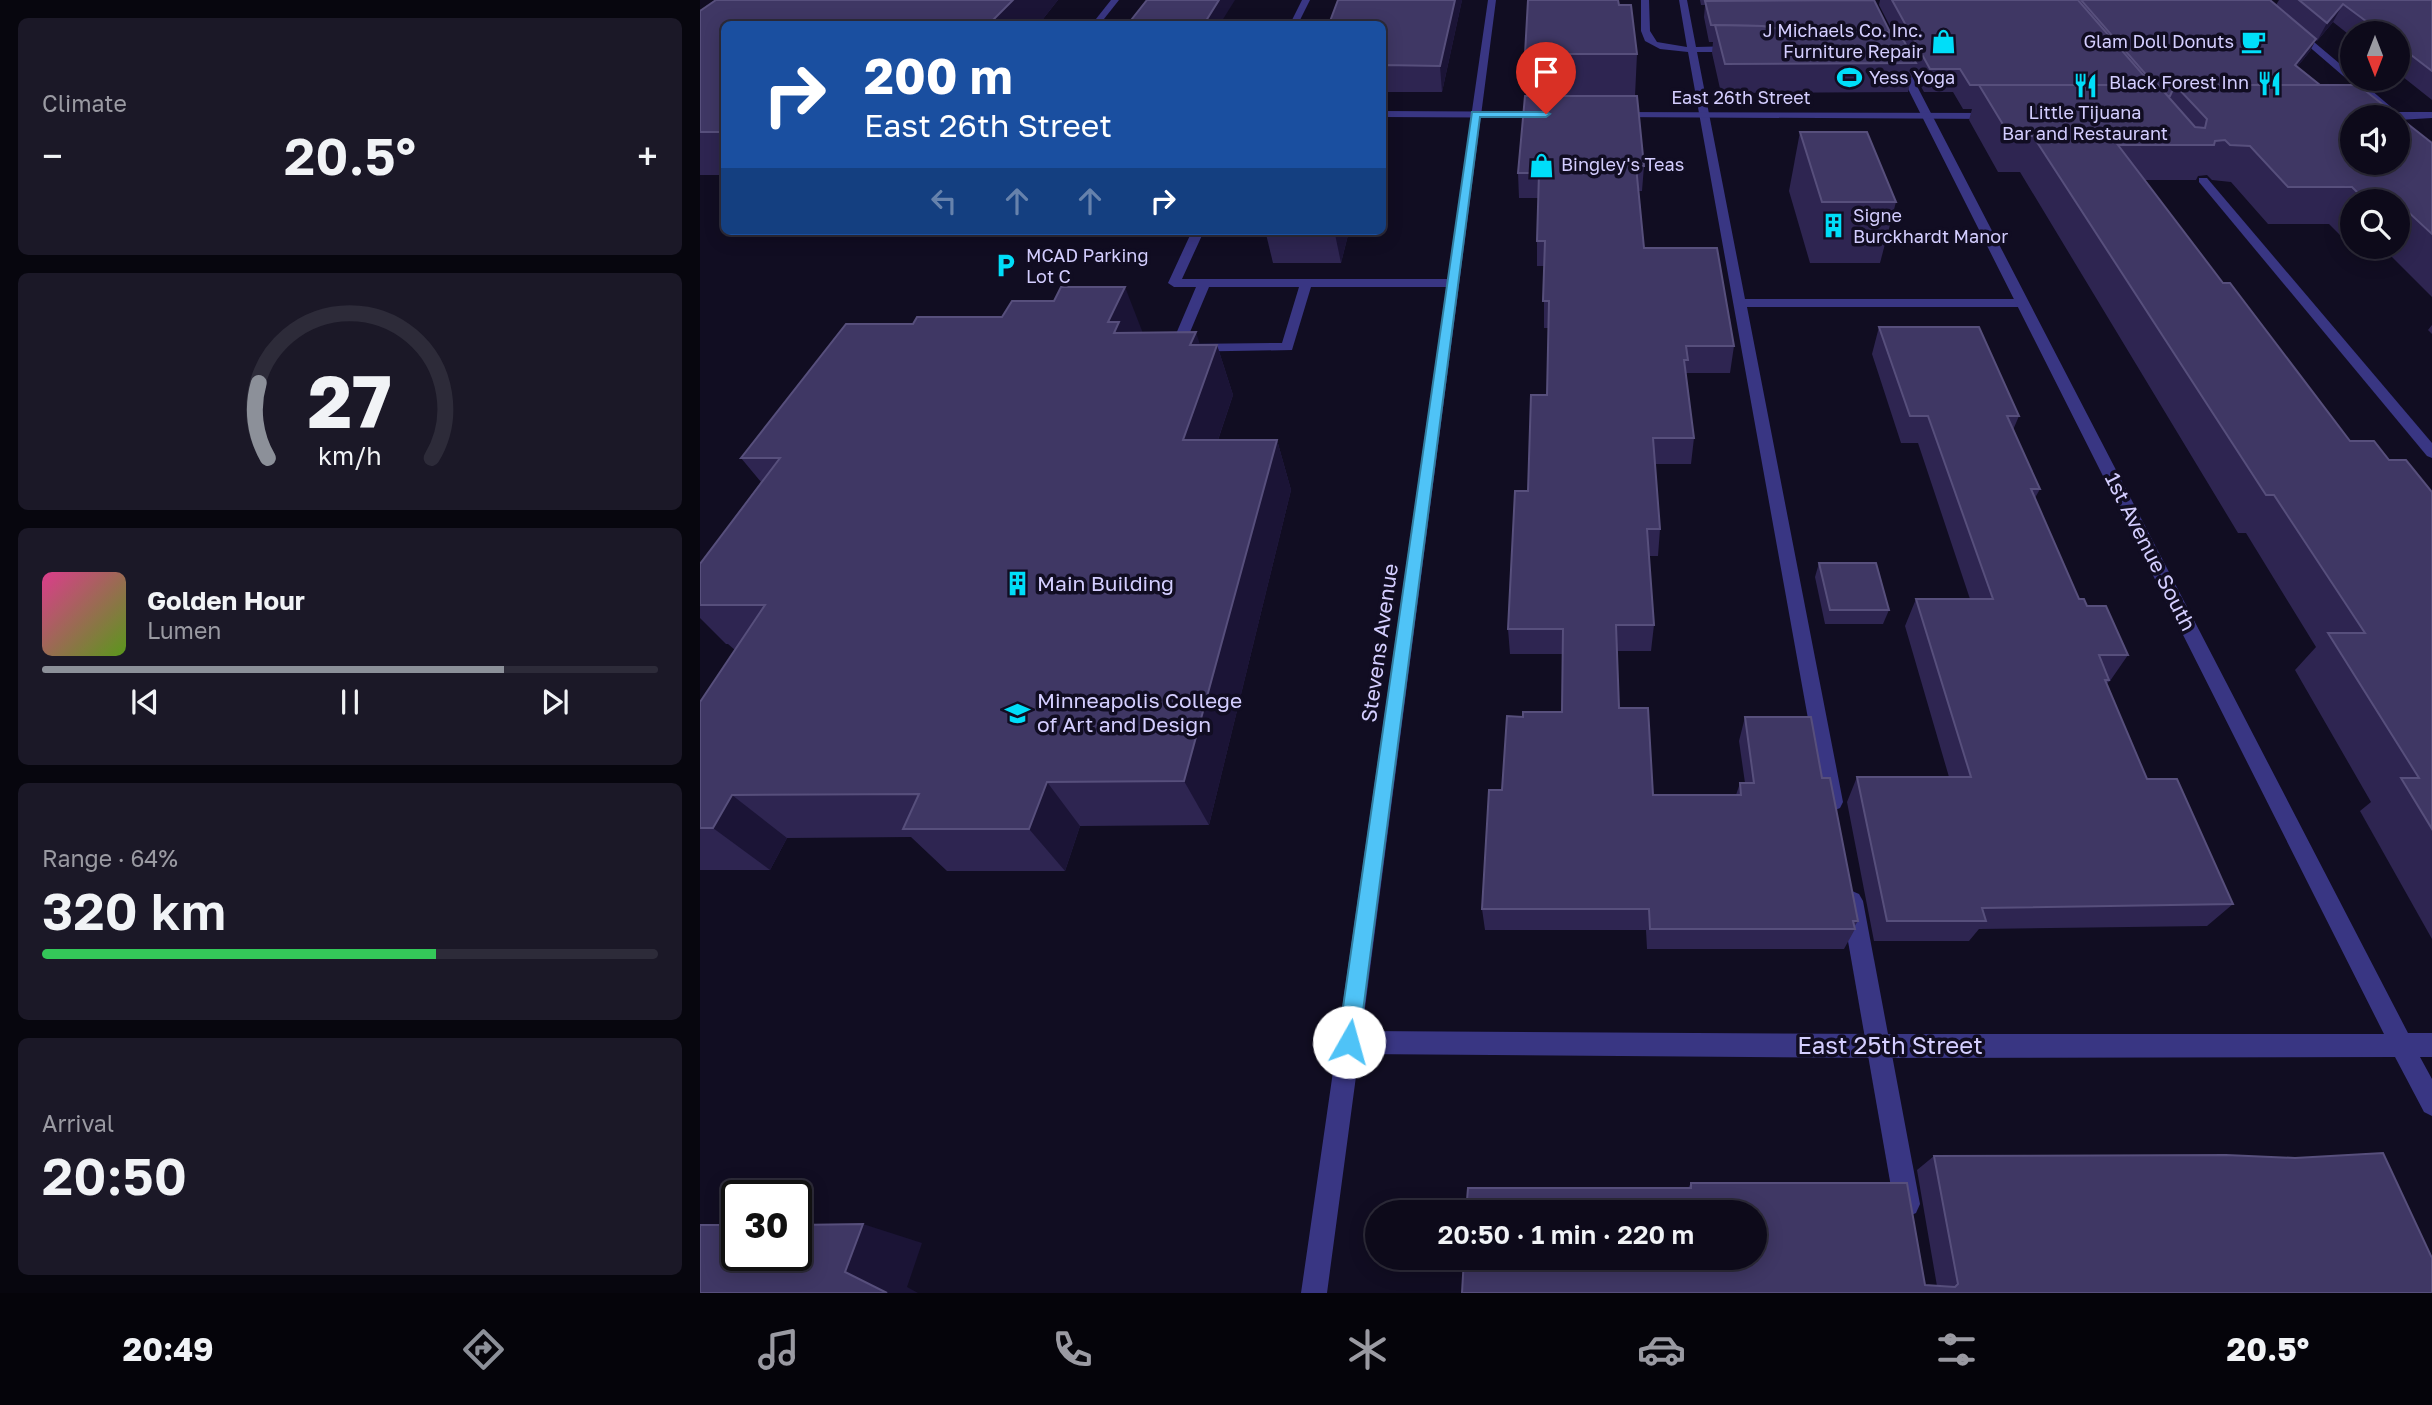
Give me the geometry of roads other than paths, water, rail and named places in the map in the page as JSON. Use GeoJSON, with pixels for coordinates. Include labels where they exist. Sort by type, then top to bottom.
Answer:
{"type":"FeatureCollection","features":[{"type":"Feature","properties":{"kind":"street"},"geometry":{"type":"LineString","coordinates":[[1098,21],[1115,0]]}},
{"type":"Feature","properties":{"kind":"street"},"geometry":{"type":"LineString","coordinates":[[1296,21],[1306,0]]}},
{"type":"Feature","properties":{"kind":"street","name":"Stevens Avenue"},"geometry":{"type":"LineString","coordinates":[[1314,1293],[1492,0]]}},
{"type":"Feature","properties":{"kind":"street"},"geometry":{"type":"LineString","coordinates":[[1645,0],[1649,40],[1659,46],[1745,49]]}},
{"type":"Feature","properties":{"kind":"street"},"geometry":{"type":"LineString","coordinates":[[2259,0],[2383,105]]}},
{"type":"Feature","properties":{"kind":"street"},"geometry":{"type":"LineString","coordinates":[[1690,7],[1692,49],[1837,820]]}},
{"type":"Feature","properties":{"kind":"street","name":"1st Avenue South"},"geometry":{"type":"LineString","coordinates":[[1896,55],[2432,1104]]}},
{"type":"Feature","properties":{"kind":"street"},"geometry":{"type":"LineString","coordinates":[[1386,114],[1559,115]]}},
{"type":"Feature","properties":{"kind":"street","name":"East 26th Street"},"geometry":{"type":"LineString","coordinates":[[1612,115],[2005,116]]}},
{"type":"Feature","properties":{"kind":"street"},"geometry":{"type":"LineString","coordinates":[[2410,116],[2432,115]]}},
{"type":"Feature","properties":{"kind":"street"},"geometry":{"type":"LineString","coordinates":[[2203,180],[2432,453]]}},
{"type":"Feature","properties":{"kind":"street"},"geometry":{"type":"LineString","coordinates":[[1196,235],[1174,282],[1452,282]]}},
{"type":"Feature","properties":{"kind":"street"},"geometry":{"type":"LineString","coordinates":[[1204,282],[1177,348],[1287,347],[1306,282]]}},
{"type":"Feature","properties":{"kind":"street"},"geometry":{"type":"LineString","coordinates":[[1738,303],[2022,303]]}},
{"type":"Feature","properties":{"kind":"street"},"geometry":{"type":"LineString","coordinates":[[1850,888],[1911,1226]]}},
{"type":"Feature","properties":{"kind":"street","name":"East 25th Street"},"geometry":{"type":"LineString","coordinates":[[1349,1042],[1880,1046],[2432,1045]]}},
{"type":"Feature","properties":{"kind":"place","name":"J Michaels Co. Inc. Furniture Repair"},"geometry":{"type":"Point","coordinates":[1943,41]}},
{"type":"Feature","properties":{"kind":"place","name":"Glam Doll Donuts"},"geometry":{"type":"Point","coordinates":[2254,42]}},
{"type":"Feature","properties":{"kind":"place","name":"Yess Yoga"},"geometry":{"type":"Point","coordinates":[1849,78]}},
{"type":"Feature","properties":{"kind":"place","name":"Black Forest Inn"},"geometry":{"type":"Point","coordinates":[2269,83]}},
{"type":"Feature","properties":{"kind":"place","name":"Little Tijuana Bar and Restaurant"},"geometry":{"type":"Point","coordinates":[2085,86]}},
{"type":"Feature","properties":{"kind":"place","name":"Bingley's Teas"},"geometry":{"type":"Point","coordinates":[1541,165]}},
{"type":"Feature","properties":{"kind":"place","name":"Signe Burckhardt Manor"},"geometry":{"type":"Point","coordinates":[1833,226]}},
{"type":"Feature","properties":{"kind":"place","name":"MCAD Parking Lot C"},"geometry":{"type":"Point","coordinates":[1006,266]}},
{"type":"Feature","properties":{"kind":"place","name":"Main Building"},"geometry":{"type":"Point","coordinates":[1017,584]}},
{"type":"Feature","properties":{"kind":"place","name":"Minneapolis College of Art and Design"},"geometry":{"type":"Point","coordinates":[1017,713]}}]}
